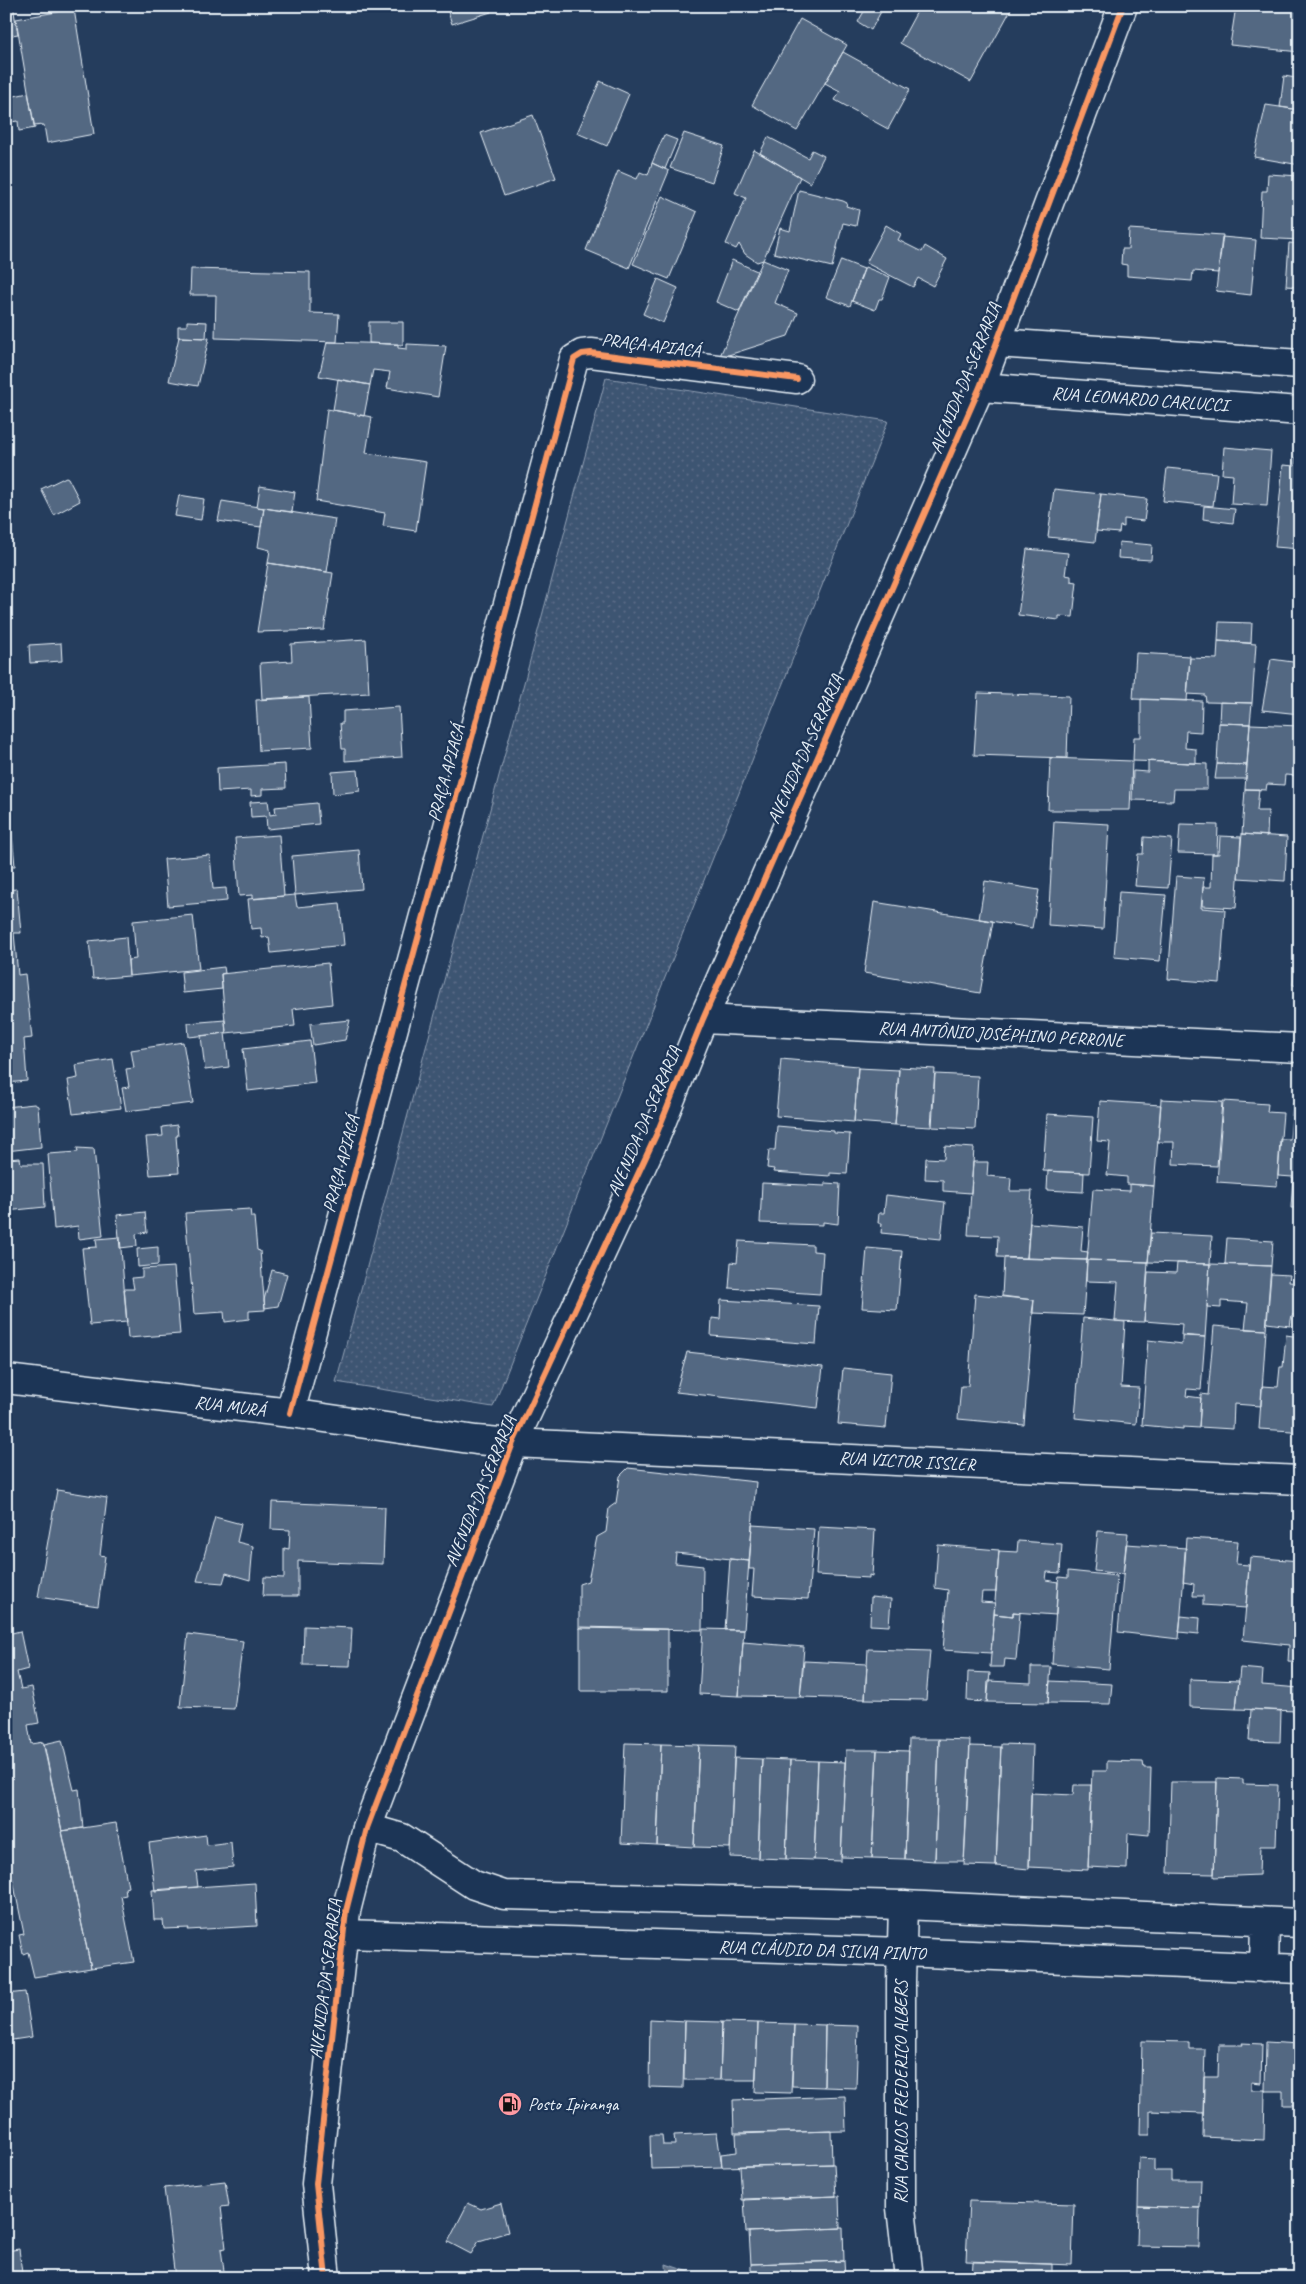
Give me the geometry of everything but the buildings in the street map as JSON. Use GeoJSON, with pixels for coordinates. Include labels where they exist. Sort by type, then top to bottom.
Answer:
{"type":"FeatureCollection","features":[{"type":"Feature","properties":{"kind":"street","name":"AVENIDA DA SERRARIA"},"geometry":{"type":"LineString","coordinates":[[326,2278],[316,2184],[346,1911],[367,1828],[514,1443],[657,1133],[703,1019],[980,387],[1123,6]]}},
{"type":"Feature","properties":{"kind":"street"},"geometry":{"type":"LineString","coordinates":[[997,343],[1300,364]]}},
{"type":"Feature","properties":{"kind":"street","name":"PRAÇA APIACÁ"},"geometry":{"type":"LineString","coordinates":[[290,1413],[574,359],[582,354],[590,353],[797,379]]}},
{"type":"Feature","properties":{"kind":"street","name":"RUA LEONARDO CARLUCCI"},"geometry":{"type":"LineString","coordinates":[[980,387],[1300,411]]}},
{"type":"Feature","properties":{"kind":"street","name":"RUA ANTÔNIO JOSÉPHINO PERRONE"},"geometry":{"type":"LineString","coordinates":[[703,1019],[1300,1048]]}},
{"type":"Feature","properties":{"kind":"street","name":"RUA MURÁ"},"geometry":{"type":"LineString","coordinates":[[6,1379],[290,1413],[476,1440],[514,1443]]}},
{"type":"Feature","properties":{"kind":"street","name":"RUA VICTOR ISSLER"},"geometry":{"type":"LineString","coordinates":[[514,1443],[1300,1480]]}},
{"type":"Feature","properties":{"kind":"street"},"geometry":{"type":"LineString","coordinates":[[367,1828],[402,1838],[474,1885],[504,1895],[903,1905],[1300,1923]]}},
{"type":"Feature","properties":{"kind":"street","name":"RUA CARLOS FREDERICO ALBERS"},"geometry":{"type":"LineString","coordinates":[[903,1905],[901,2208],[909,2278]]}},
{"type":"Feature","properties":{"kind":"street"},"geometry":{"type":"LineString","coordinates":[[1264,1968],[1265,1922]]}},
{"type":"Feature","properties":{"kind":"street","name":"RUA CLÁUDIO DA SILVA PINTO"},"geometry":{"type":"LineString","coordinates":[[344,1934],[902,1952],[1300,1969]]}},
{"type":"Feature","properties":{"kind":"shaded area"},"geometry":{"type":"Polygon","coordinates":[[[606,378],[888,421],[493,1407],[336,1382],[606,378]]]}},
{"type":"Feature","properties":{"kind":"water"},"geometry":{"type":"Polygon","coordinates":[[[666,2264],[707,2278],[667,2278],[666,2264]]]}},
{"type":"Feature","properties":{"kind":"cycle path"},"geometry":{"type":"LineString","coordinates":[[326,2278],[316,2184],[346,1911],[367,1828],[513,1443],[657,1133],[703,1019],[980,387],[1123,6]]}},
{"type":"Feature","properties":{"kind":"cycle path"},"geometry":{"type":"LineString","coordinates":[[290,1413],[574,359],[582,354],[591,353],[797,379]]}},
{"type":"Feature","properties":{"kind":"place","name":"Posto Ipiranga"},"geometry":{"type":"Point","coordinates":[510,2104]}}]}
